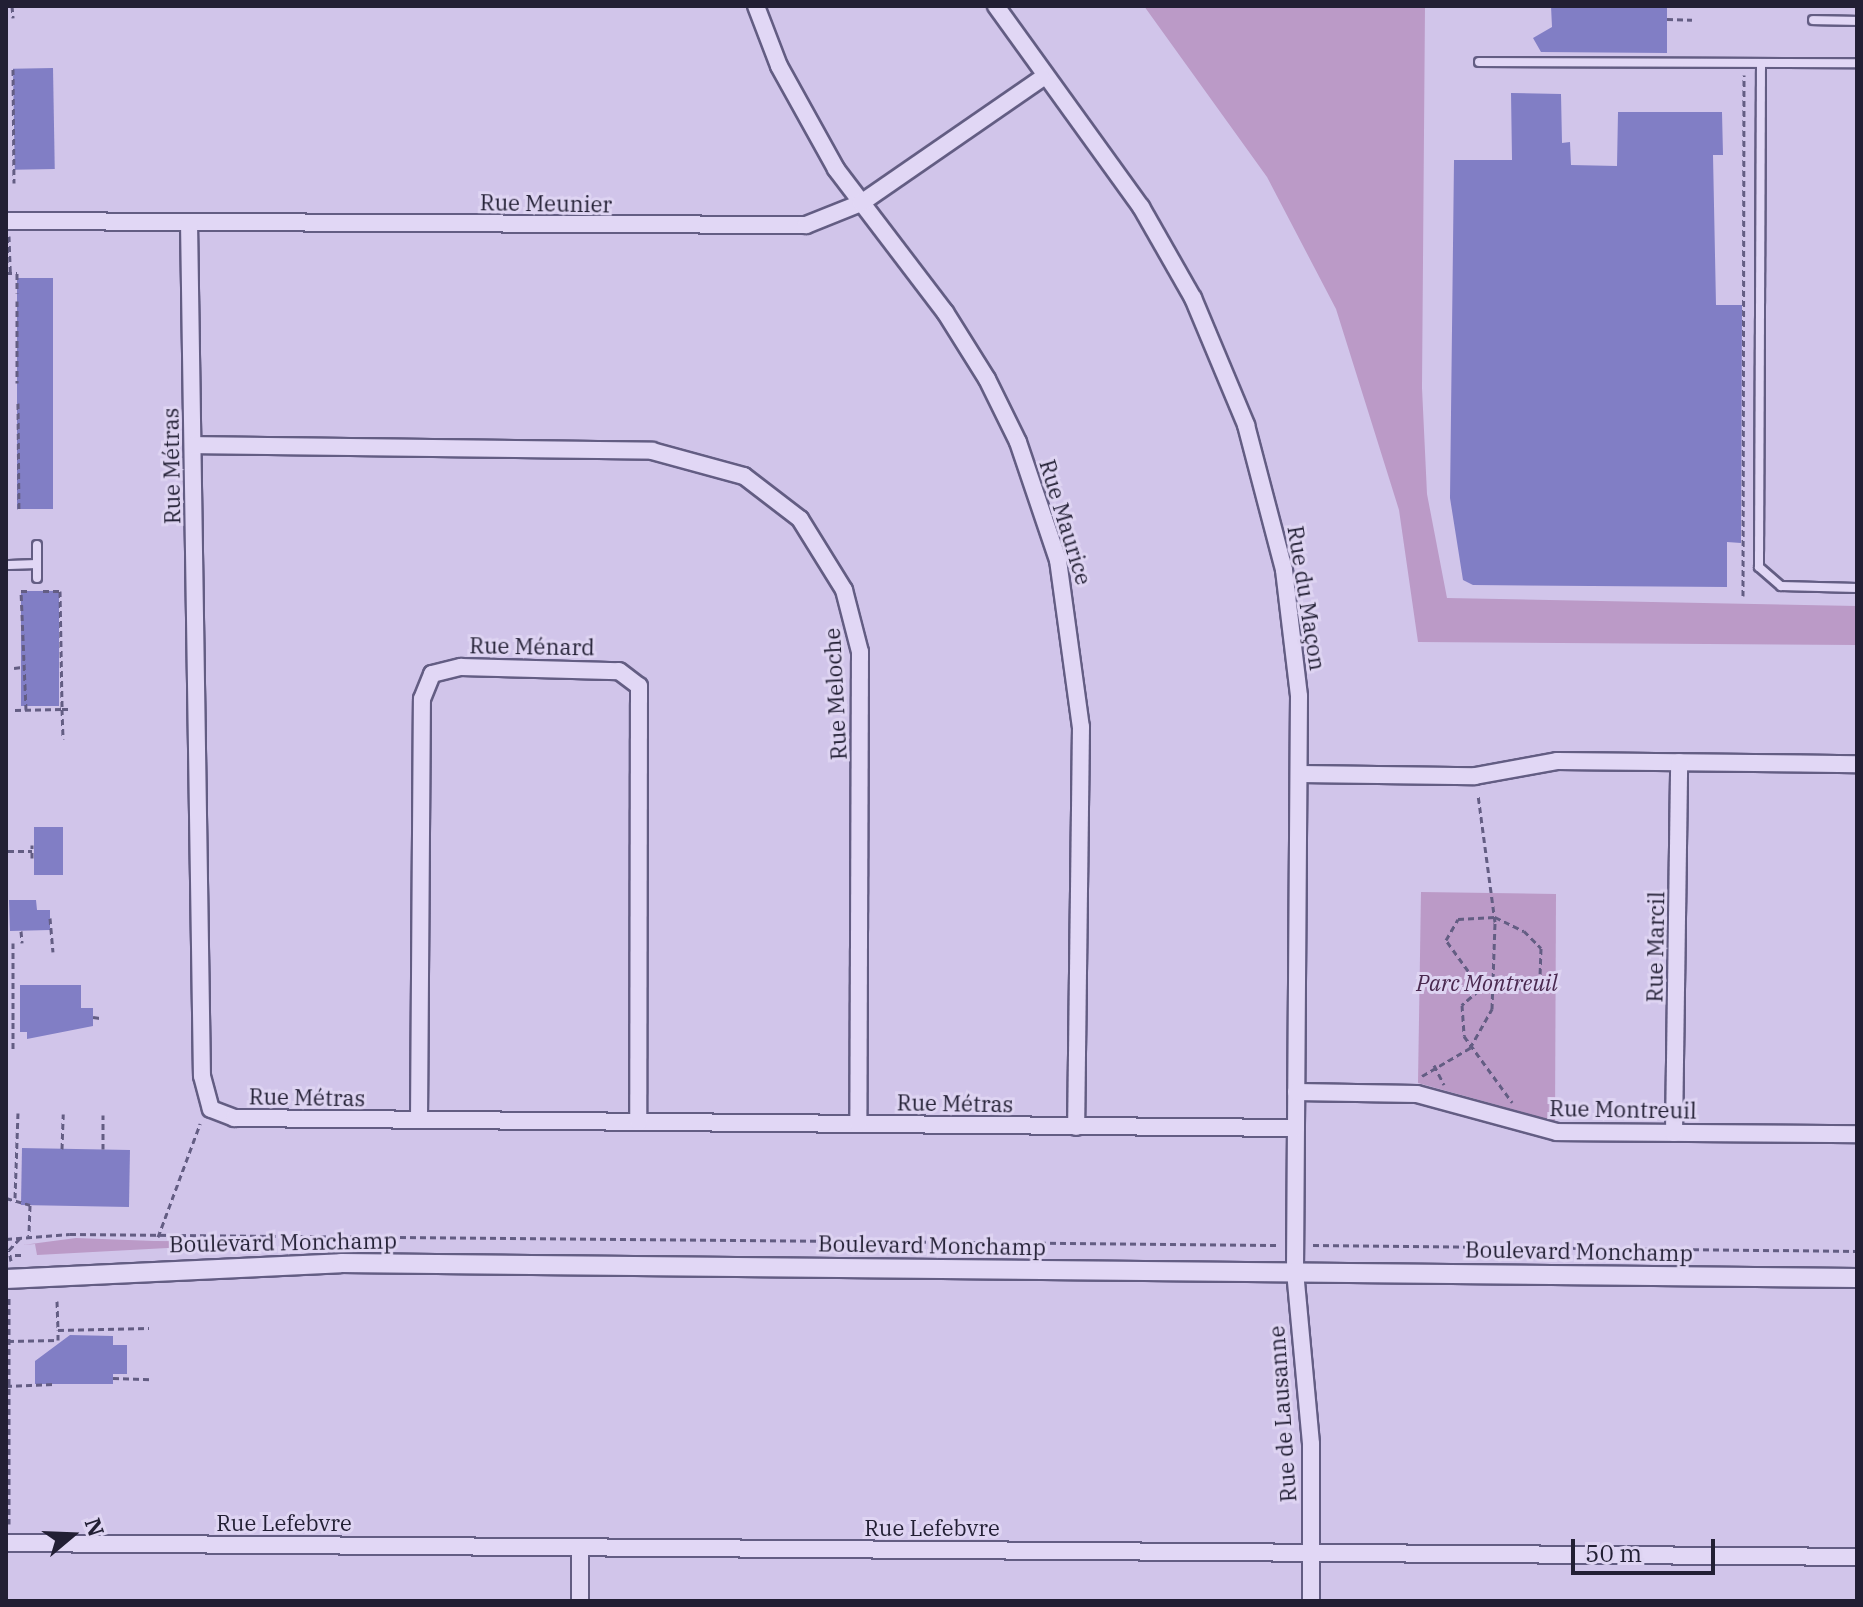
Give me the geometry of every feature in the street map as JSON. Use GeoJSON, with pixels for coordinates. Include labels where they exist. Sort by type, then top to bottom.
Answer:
{"type":"FeatureCollection","features":[{"type":"Feature","properties":{"kind":"street","name":"Rue Maurice"},"geometry":{"type":"LineString","coordinates":[[756,6],[795,98],[861,203],[945,312],[987,379],[1023,455],[1058,560],[1081,727],[1076,1127]]}},
{"type":"Feature","properties":{"kind":"street","name":"Rue du Maçon"},"geometry":{"type":"LineString","coordinates":[[996,6],[1042,78],[1159,236],[1206,326],[1246,425],[1290,608],[1300,774],[1295,1271]]}},
{"type":"Feature","properties":{"kind":"street","name":"Rue Meunier"},"geometry":{"type":"LineString","coordinates":[[6,221],[785,226],[820,222],[861,203],[1042,78]]}},
{"type":"Feature","properties":{"kind":"street","name":"Rue Métras"},"geometry":{"type":"LineString","coordinates":[[189,222],[205,1102],[227,1118],[1296,1128]]}},
{"type":"Feature","properties":{"kind":"street","name":"Rue Meloche"},"geometry":{"type":"LineString","coordinates":[[193,445],[652,451],[734,472],[800,519],[844,590],[860,652],[858,1124]]}},
{"type":"Feature","properties":{"kind":"street","name":"Rue Ménard"},"geometry":{"type":"LineString","coordinates":[[419,1120],[422,699],[432,674],[461,667],[619,671],[639,686],[638,1122]]}},
{"type":"Feature","properties":{"kind":"street"},"geometry":{"type":"LineString","coordinates":[[1300,774],[1475,776],[1557,761],[1857,764]]}},
{"type":"Feature","properties":{"kind":"street","name":"Rue Marcil"},"geometry":{"type":"LineString","coordinates":[[1674,1133],[1679,762]]}},
{"type":"Feature","properties":{"kind":"street","name":"Rue Montreuil"},"geometry":{"type":"LineString","coordinates":[[1296,1092],[1424,1095],[1544,1131],[1857,1134]]}},
{"type":"Feature","properties":{"kind":"street","name":"Boulevard Monchamp"},"geometry":{"type":"LineString","coordinates":[[6,1279],[341,1263],[1857,1278]]}},
{"type":"Feature","properties":{"kind":"street","name":"Rue de Lausanne"},"geometry":{"type":"LineString","coordinates":[[1295,1271],[1309,1412],[1311,1601]]}},
{"type":"Feature","properties":{"kind":"street","name":"Rue Lefebvre"},"geometry":{"type":"LineString","coordinates":[[7,1536],[580,1548],[1857,1557]]}},
{"type":"Feature","properties":{"kind":"street"},"geometry":{"type":"LineString","coordinates":[[580,1548],[580,1601]]}},
{"type":"Feature","properties":{"kind":"lane"},"geometry":{"type":"LineString","coordinates":[[1813,20],[1857,21]]}},
{"type":"Feature","properties":{"kind":"lane"},"geometry":{"type":"LineString","coordinates":[[1479,62],[1857,63]]}},
{"type":"Feature","properties":{"kind":"lane"},"geometry":{"type":"LineString","coordinates":[[1761,63],[1759,567],[1781,586],[1857,588]]}},
{"type":"Feature","properties":{"kind":"lane"},"geometry":{"type":"LineString","coordinates":[[37,545],[37,578]]}},
{"type":"Feature","properties":{"kind":"lane"},"geometry":{"type":"LineString","coordinates":[[9,565],[37,564]]}},
{"type":"Feature","properties":{"kind":"path"},"geometry":{"type":"LineString","coordinates":[[12,6],[13,18]]}},
{"type":"Feature","properties":{"kind":"path"},"geometry":{"type":"LineString","coordinates":[[1667,19],[1692,20]]}},
{"type":"Feature","properties":{"kind":"path"},"geometry":{"type":"LineString","coordinates":[[13,69],[14,183]]}},
{"type":"Feature","properties":{"kind":"path"},"geometry":{"type":"LineString","coordinates":[[1743,596],[1744,77]]}},
{"type":"Feature","properties":{"kind":"path"},"geometry":{"type":"LineString","coordinates":[[6,124],[13,124]]}},
{"type":"Feature","properties":{"kind":"path"},"geometry":{"type":"LineString","coordinates":[[6,236],[8,273],[17,273],[17,293]]}},
{"type":"Feature","properties":{"kind":"path"},"geometry":{"type":"LineString","coordinates":[[17,301],[17,383]]}},
{"type":"Feature","properties":{"kind":"path"},"geometry":{"type":"LineString","coordinates":[[18,403],[19,509]]}},
{"type":"Feature","properties":{"kind":"path"},"geometry":{"type":"LineString","coordinates":[[26,710],[21,591],[60,591],[63,739]]}},
{"type":"Feature","properties":{"kind":"path"},"geometry":{"type":"LineString","coordinates":[[14,668],[22,667]]}},
{"type":"Feature","properties":{"kind":"path"},"geometry":{"type":"LineString","coordinates":[[15,710],[69,709]]}},
{"type":"Feature","properties":{"kind":"path"},"geometry":{"type":"LineString","coordinates":[[1439,1070],[1470,1048],[1492,1009],[1497,941],[1477,786]]}},
{"type":"Feature","properties":{"kind":"path"},"geometry":{"type":"LineString","coordinates":[[32,845],[32,858]]}},
{"type":"Feature","properties":{"kind":"path"},"geometry":{"type":"LineString","coordinates":[[8,851],[32,851]]}},
{"type":"Feature","properties":{"kind":"path"},"geometry":{"type":"LineString","coordinates":[[1495,917],[1534,940],[1544,959],[1540,977],[1525,989],[1480,980],[1459,965],[1445,935],[1458,919],[1495,917]]}},
{"type":"Feature","properties":{"kind":"path"},"geometry":{"type":"LineString","coordinates":[[50,918],[53,952]]}},
{"type":"Feature","properties":{"kind":"path"},"geometry":{"type":"LineString","coordinates":[[21,931],[22,943]]}},
{"type":"Feature","properties":{"kind":"path"},"geometry":{"type":"LineString","coordinates":[[13,943],[13,1049]]}},
{"type":"Feature","properties":{"kind":"path"},"geometry":{"type":"LineString","coordinates":[[1480,980],[1460,1010],[1470,1048],[1508,1091],[1511,1110]]}},
{"type":"Feature","properties":{"kind":"path"},"geometry":{"type":"LineString","coordinates":[[6,1009],[14,1009]]}},
{"type":"Feature","properties":{"kind":"path"},"geometry":{"type":"LineString","coordinates":[[93,1017],[100,1018]]}},
{"type":"Feature","properties":{"kind":"path"},"geometry":{"type":"LineString","coordinates":[[1434,1065],[1439,1070],[1443,1089]]}},
{"type":"Feature","properties":{"kind":"path"},"geometry":{"type":"LineString","coordinates":[[15,1198],[18,1113]]}},
{"type":"Feature","properties":{"kind":"path"},"geometry":{"type":"LineString","coordinates":[[62,1149],[63,1114]]}},
{"type":"Feature","properties":{"kind":"path"},"geometry":{"type":"LineString","coordinates":[[103,1115],[103,1149]]}},
{"type":"Feature","properties":{"kind":"path"},"geometry":{"type":"LineString","coordinates":[[158,1237],[201,1121]]}},
{"type":"Feature","properties":{"kind":"path"},"geometry":{"type":"LineString","coordinates":[[6,1198],[15,1198],[30,1205],[29,1236]]}},
{"type":"Feature","properties":{"kind":"path","name":"Boulevard Monchamp"},"geometry":{"type":"LineString","coordinates":[[6,1239],[29,1236],[1279,1245]]}},
{"type":"Feature","properties":{"kind":"path"},"geometry":{"type":"LineString","coordinates":[[21,1237],[13,1255],[23,1255]]}},
{"type":"Feature","properties":{"kind":"path","name":"Boulevard Monchamp"},"geometry":{"type":"LineString","coordinates":[[1319,1246],[1857,1251]]}},
{"type":"Feature","properties":{"kind":"path"},"geometry":{"type":"LineString","coordinates":[[7,1341],[59,1341],[57,1301]]}},
{"type":"Feature","properties":{"kind":"path"},"geometry":{"type":"LineString","coordinates":[[7,1536],[8,1305]]}},
{"type":"Feature","properties":{"kind":"path"},"geometry":{"type":"LineString","coordinates":[[58,1330],[149,1328]]}},
{"type":"Feature","properties":{"kind":"path"},"geometry":{"type":"LineString","coordinates":[[113,1378],[151,1379]]}},
{"type":"Feature","properties":{"kind":"path"},"geometry":{"type":"LineString","coordinates":[[7,1386],[54,1384]]}},
{"type":"Feature","properties":{"kind":"green space"},"geometry":{"type":"Polygon","coordinates":[[[1144,6],[1425,6],[1422,388],[1427,494],[1447,598],[1857,606],[1857,645],[1418,642],[1399,510],[1336,309],[1267,177],[1144,6]]]}},
{"type":"Feature","properties":{"kind":"green space","name":"Parc Montreuil"},"geometry":{"type":"Polygon","coordinates":[[[1421,892],[1556,894],[1555,1121],[1418,1083],[1421,892]]]}},
{"type":"Feature","properties":{"kind":"green space"},"geometry":{"type":"Polygon","coordinates":[[[76,1238],[277,1242],[37,1255],[35,1244],[23,1245],[76,1238]]]}},
{"type":"Feature","properties":{"kind":"building"},"geometry":{"type":"Polygon","coordinates":[[[1551,6],[1667,6],[1667,53],[1541,52],[1533,38],[1552,27],[1551,6]]]}},
{"type":"Feature","properties":{"kind":"building"},"geometry":{"type":"Polygon","coordinates":[[[53,68],[55,169],[15,170],[13,69],[53,68]]]}},
{"type":"Feature","properties":{"kind":"building"},"geometry":{"type":"Polygon","coordinates":[[[1511,93],[1561,94],[1562,143],[1570,142],[1571,165],[1617,166],[1618,112],[1722,112],[1723,155],[1713,155],[1716,305],[1742,305],[1741,543],[1727,542],[1727,587],[1473,585],[1463,580],[1450,498],[1454,160],[1512,160],[1511,93]]]}},
{"type":"Feature","properties":{"kind":"building"},"geometry":{"type":"Polygon","coordinates":[[[17,278],[53,278],[53,509],[17,509],[17,278]]]}},
{"type":"Feature","properties":{"kind":"building"},"geometry":{"type":"Polygon","coordinates":[[[21,591],[59,591],[59,706],[21,706],[21,591]]]}},
{"type":"Feature","properties":{"kind":"building"},"geometry":{"type":"Polygon","coordinates":[[[34,827],[63,827],[63,875],[34,875],[34,827]]]}},
{"type":"Feature","properties":{"kind":"building"},"geometry":{"type":"Polygon","coordinates":[[[9,900],[36,900],[37,910],[50,910],[50,930],[10,931],[9,900]]]}},
{"type":"Feature","properties":{"kind":"building"},"geometry":{"type":"Polygon","coordinates":[[[20,985],[81,985],[81,1008],[93,1008],[93,1026],[27,1039],[27,1032],[20,1032],[20,985]]]}},
{"type":"Feature","properties":{"kind":"building"},"geometry":{"type":"Polygon","coordinates":[[[22,1148],[130,1150],[129,1207],[21,1205],[22,1148]]]}},
{"type":"Feature","properties":{"kind":"building"},"geometry":{"type":"Polygon","coordinates":[[[70,1335],[113,1336],[113,1345],[127,1345],[127,1374],[113,1374],[113,1384],[35,1384],[35,1361],[70,1335]]]}}]}
